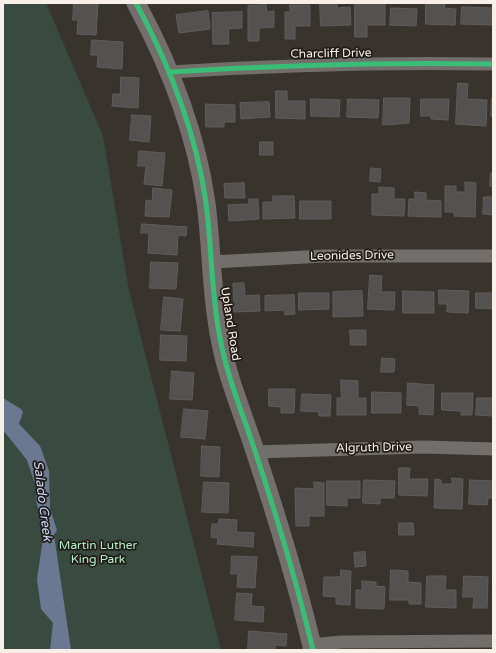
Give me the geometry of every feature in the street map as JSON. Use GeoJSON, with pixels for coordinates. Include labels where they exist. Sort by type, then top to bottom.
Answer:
{"type":"FeatureCollection","features":[{"type":"Feature","properties":{"kind":"street","name":"Upland Road"},"geometry":{"type":"LineString","coordinates":[[136,3],[170,72],[197,153],[206,202],[220,339],[228,373],[285,547],[312,647]]}},
{"type":"Feature","properties":{"kind":"street","name":"Charcliff Drive"},"geometry":{"type":"LineString","coordinates":[[170,72],[267,66],[416,62],[493,64]]}},
{"type":"Feature","properties":{"kind":"street","name":"Leonides Drive"},"geometry":{"type":"LineString","coordinates":[[212,262],[324,256],[493,256]]}},
{"type":"Feature","properties":{"kind":"street","name":"Algruth Drive"},"geometry":{"type":"LineString","coordinates":[[255,452],[423,447],[493,449]]}},
{"type":"Feature","properties":{"kind":"street"},"geometry":{"type":"LineString","coordinates":[[312,647],[342,642],[493,641]]}},
{"type":"Feature","properties":{"kind":"green space","name":"Martin Luther King Park"},"geometry":{"type":"Polygon","coordinates":[[[3,3],[46,3],[103,136],[129,291],[221,650],[3,650],[3,3]]]}},
{"type":"Feature","properties":{"kind":"water","name":"Salado Creek"},"geometry":{"type":"Polygon","coordinates":[[[3,398],[21,409],[23,412],[19,424],[40,446],[49,471],[50,509],[57,530],[54,535],[71,650],[50,650],[53,623],[41,609],[37,579],[44,532],[36,500],[36,487],[27,460],[3,430],[3,398]]]}},
{"type":"Feature","properties":{"kind":"building"},"geometry":{"type":"Polygon","coordinates":[[[74,3],[98,4],[96,35],[77,34],[78,20],[73,20],[74,3]]]}},
{"type":"Feature","properties":{"kind":"building"},"geometry":{"type":"Polygon","coordinates":[[[320,3],[337,3],[337,8],[350,7],[351,25],[321,26],[320,3]]]}},
{"type":"Feature","properties":{"kind":"building"},"geometry":{"type":"Polygon","coordinates":[[[355,3],[385,3],[385,25],[367,25],[367,37],[355,37],[355,3]]]}},
{"type":"Feature","properties":{"kind":"building"},"geometry":{"type":"Polygon","coordinates":[[[426,3],[445,3],[444,8],[456,9],[455,25],[426,24],[426,3]]]}},
{"type":"Feature","properties":{"kind":"building"},"geometry":{"type":"Polygon","coordinates":[[[266,5],[267,12],[274,11],[274,27],[259,28],[259,41],[248,41],[248,6],[266,5]]]}},
{"type":"Feature","properties":{"kind":"building"},"geometry":{"type":"Polygon","coordinates":[[[290,5],[310,5],[310,26],[295,26],[295,39],[285,39],[285,12],[290,12],[290,5]]]}},
{"type":"Feature","properties":{"kind":"building"},"geometry":{"type":"Polygon","coordinates":[[[462,7],[493,8],[493,25],[461,24],[462,7]]]}},
{"type":"Feature","properties":{"kind":"building"},"geometry":{"type":"Polygon","coordinates":[[[391,8],[417,9],[416,26],[390,25],[391,8]]]}},
{"type":"Feature","properties":{"kind":"building"},"geometry":{"type":"Polygon","coordinates":[[[208,11],[210,29],[179,33],[176,15],[208,11]]]}},
{"type":"Feature","properties":{"kind":"building"},"geometry":{"type":"Polygon","coordinates":[[[242,12],[242,28],[228,29],[229,44],[213,44],[212,13],[242,12]]]}},
{"type":"Feature","properties":{"kind":"building"},"geometry":{"type":"Polygon","coordinates":[[[92,40],[123,42],[122,69],[97,67],[98,55],[91,55],[92,40]]]}},
{"type":"Feature","properties":{"kind":"building"},"geometry":{"type":"Polygon","coordinates":[[[121,77],[139,78],[138,108],[112,106],[113,94],[120,94],[121,77]]]}},
{"type":"Feature","properties":{"kind":"building"},"geometry":{"type":"Polygon","coordinates":[[[458,83],[468,84],[467,99],[487,100],[486,126],[456,124],[458,83]]]}},
{"type":"Feature","properties":{"kind":"building"},"geometry":{"type":"Polygon","coordinates":[[[276,91],[287,91],[287,101],[305,101],[305,119],[276,118],[276,91]]]}},
{"type":"Feature","properties":{"kind":"building"},"geometry":{"type":"Polygon","coordinates":[[[384,98],[410,98],[409,123],[383,125],[384,98]]]}},
{"type":"Feature","properties":{"kind":"building"},"geometry":{"type":"Polygon","coordinates":[[[492,98],[493,116],[491,116],[492,98]]]}},
{"type":"Feature","properties":{"kind":"building"},"geometry":{"type":"Polygon","coordinates":[[[311,99],[340,100],[339,117],[311,116],[311,99]]]}},
{"type":"Feature","properties":{"kind":"building"},"geometry":{"type":"Polygon","coordinates":[[[348,99],[379,100],[378,118],[347,117],[348,99]]]}},
{"type":"Feature","properties":{"kind":"building"},"geometry":{"type":"Polygon","coordinates":[[[421,99],[449,99],[448,120],[431,119],[431,116],[421,116],[421,99]]]}},
{"type":"Feature","properties":{"kind":"building"},"geometry":{"type":"Polygon","coordinates":[[[269,102],[270,117],[241,119],[240,103],[269,102]]]}},
{"type":"Feature","properties":{"kind":"building"},"geometry":{"type":"Polygon","coordinates":[[[206,104],[235,105],[235,122],[224,122],[224,127],[206,127],[206,104]]]}},
{"type":"Feature","properties":{"kind":"building"},"geometry":{"type":"Polygon","coordinates":[[[132,115],[151,116],[149,142],[130,140],[132,115]]]}},
{"type":"Feature","properties":{"kind":"building"},"geometry":{"type":"Polygon","coordinates":[[[260,142],[273,142],[273,155],[260,155],[260,142]]]}},
{"type":"Feature","properties":{"kind":"building"},"geometry":{"type":"Polygon","coordinates":[[[139,151],[165,153],[162,186],[144,184],[146,166],[138,166],[139,151]]]}},
{"type":"Feature","properties":{"kind":"building"},"geometry":{"type":"Polygon","coordinates":[[[371,168],[381,169],[380,182],[370,181],[371,168]]]}},
{"type":"Feature","properties":{"kind":"building"},"geometry":{"type":"Polygon","coordinates":[[[491,173],[493,173],[493,186],[490,186],[491,173]]]}},
{"type":"Feature","properties":{"kind":"building"},"geometry":{"type":"Polygon","coordinates":[[[465,182],[476,183],[475,217],[454,216],[454,212],[445,212],[445,186],[456,186],[456,192],[465,192],[465,182]]]}},
{"type":"Feature","properties":{"kind":"building"},"geometry":{"type":"Polygon","coordinates":[[[244,183],[245,198],[225,198],[224,184],[244,183]]]}},
{"type":"Feature","properties":{"kind":"building"},"geometry":{"type":"Polygon","coordinates":[[[379,187],[394,188],[394,199],[405,199],[404,216],[372,215],[372,194],[379,194],[379,187]]]}},
{"type":"Feature","properties":{"kind":"building"},"geometry":{"type":"Polygon","coordinates":[[[153,188],[172,190],[169,217],[145,216],[146,200],[152,201],[153,188]]]}},
{"type":"Feature","properties":{"kind":"building"},"geometry":{"type":"Polygon","coordinates":[[[415,192],[426,193],[426,200],[441,201],[441,217],[408,216],[409,199],[415,199],[415,192]]]}},
{"type":"Feature","properties":{"kind":"building"},"geometry":{"type":"Polygon","coordinates":[[[273,196],[294,196],[295,218],[263,219],[263,202],[273,202],[273,196]]]}},
{"type":"Feature","properties":{"kind":"building"},"geometry":{"type":"Polygon","coordinates":[[[484,197],[493,197],[493,215],[483,214],[484,197]]]}},
{"type":"Feature","properties":{"kind":"building"},"geometry":{"type":"Polygon","coordinates":[[[249,199],[258,199],[259,219],[229,221],[228,205],[249,204],[249,199]]]}},
{"type":"Feature","properties":{"kind":"building"},"geometry":{"type":"Polygon","coordinates":[[[300,201],[331,201],[331,219],[300,219],[300,201]]]}},
{"type":"Feature","properties":{"kind":"building"},"geometry":{"type":"Polygon","coordinates":[[[142,224],[187,227],[186,236],[178,235],[177,255],[148,253],[149,233],[141,233],[142,224]]]}},
{"type":"Feature","properties":{"kind":"building"},"geometry":{"type":"Polygon","coordinates":[[[151,262],[178,263],[176,289],[150,288],[151,262]]]}},
{"type":"Feature","properties":{"kind":"building"},"geometry":{"type":"Polygon","coordinates":[[[370,275],[382,276],[381,292],[395,292],[394,310],[368,309],[370,275]]]}},
{"type":"Feature","properties":{"kind":"building"},"geometry":{"type":"Polygon","coordinates":[[[244,283],[245,296],[259,295],[260,311],[234,312],[233,284],[244,283]]]}},
{"type":"Feature","properties":{"kind":"building"},"geometry":{"type":"Polygon","coordinates":[[[439,290],[469,291],[468,313],[447,312],[447,304],[439,304],[439,290]]]}},
{"type":"Feature","properties":{"kind":"building"},"geometry":{"type":"Polygon","coordinates":[[[362,291],[363,316],[333,317],[333,292],[362,291]]]}},
{"type":"Feature","properties":{"kind":"building"},"geometry":{"type":"Polygon","coordinates":[[[403,291],[434,292],[434,313],[403,313],[403,291]]]}},
{"type":"Feature","properties":{"kind":"building"},"geometry":{"type":"Polygon","coordinates":[[[299,293],[329,293],[329,309],[299,310],[299,293]]]}},
{"type":"Feature","properties":{"kind":"building"},"geometry":{"type":"Polygon","coordinates":[[[476,293],[493,293],[493,309],[476,308],[476,293]]]}},
{"type":"Feature","properties":{"kind":"building"},"geometry":{"type":"Polygon","coordinates":[[[294,295],[295,314],[285,315],[284,310],[265,311],[265,296],[294,295]]]}},
{"type":"Feature","properties":{"kind":"building"},"geometry":{"type":"Polygon","coordinates":[[[164,297],[183,299],[180,331],[161,330],[164,297]]]}},
{"type":"Feature","properties":{"kind":"building"},"geometry":{"type":"Polygon","coordinates":[[[350,330],[366,330],[366,345],[351,345],[350,330]]]}},
{"type":"Feature","properties":{"kind":"building"},"geometry":{"type":"Polygon","coordinates":[[[161,335],[187,336],[186,361],[160,360],[161,335]]]}},
{"type":"Feature","properties":{"kind":"building"},"geometry":{"type":"Polygon","coordinates":[[[382,358],[395,359],[394,372],[381,372],[382,358]]]}},
{"type":"Feature","properties":{"kind":"building"},"geometry":{"type":"Polygon","coordinates":[[[172,371],[194,373],[192,400],[170,399],[172,371]]]}},
{"type":"Feature","properties":{"kind":"building"},"geometry":{"type":"Polygon","coordinates":[[[341,380],[358,381],[358,398],[366,398],[366,415],[337,415],[337,398],[341,398],[341,380]]]}},
{"type":"Feature","properties":{"kind":"building"},"geometry":{"type":"Polygon","coordinates":[[[408,383],[434,385],[433,415],[419,414],[419,406],[407,405],[408,383]]]}},
{"type":"Feature","properties":{"kind":"building"},"geometry":{"type":"Polygon","coordinates":[[[269,389],[295,389],[294,413],[281,413],[281,407],[269,406],[269,389]]]}},
{"type":"Feature","properties":{"kind":"building"},"geometry":{"type":"Polygon","coordinates":[[[372,392],[401,393],[401,413],[372,413],[372,392]]]}},
{"type":"Feature","properties":{"kind":"building"},"geometry":{"type":"Polygon","coordinates":[[[442,393],[473,393],[472,415],[461,415],[461,411],[442,410],[442,393]]]}},
{"type":"Feature","properties":{"kind":"building"},"geometry":{"type":"Polygon","coordinates":[[[302,394],[331,395],[330,416],[319,416],[319,412],[301,411],[302,394]]]}},
{"type":"Feature","properties":{"kind":"building"},"geometry":{"type":"Polygon","coordinates":[[[477,398],[493,398],[493,416],[476,415],[477,398]]]}},
{"type":"Feature","properties":{"kind":"building"},"geometry":{"type":"Polygon","coordinates":[[[184,409],[208,411],[205,439],[181,437],[184,409]]]}},
{"type":"Feature","properties":{"kind":"building"},"geometry":{"type":"Polygon","coordinates":[[[202,446],[220,447],[219,477],[201,476],[202,446]]]}},
{"type":"Feature","properties":{"kind":"building"},"geometry":{"type":"Polygon","coordinates":[[[399,468],[410,468],[409,479],[428,479],[427,496],[399,495],[399,468]]]}},
{"type":"Feature","properties":{"kind":"building"},"geometry":{"type":"Polygon","coordinates":[[[452,478],[463,479],[462,509],[434,508],[435,479],[441,480],[441,484],[452,484],[452,478]]]}},
{"type":"Feature","properties":{"kind":"building"},"geometry":{"type":"Polygon","coordinates":[[[364,480],[395,481],[394,498],[380,498],[380,504],[363,503],[364,480]]]}},
{"type":"Feature","properties":{"kind":"building"},"geometry":{"type":"Polygon","coordinates":[[[470,480],[493,481],[493,498],[488,498],[487,505],[469,504],[470,480]]]}},
{"type":"Feature","properties":{"kind":"building"},"geometry":{"type":"Polygon","coordinates":[[[327,481],[360,481],[360,498],[347,498],[347,506],[327,505],[327,481]]]}},
{"type":"Feature","properties":{"kind":"building"},"geometry":{"type":"Polygon","coordinates":[[[204,482],[229,483],[228,513],[202,512],[204,482]]]}},
{"type":"Feature","properties":{"kind":"building"},"geometry":{"type":"Polygon","coordinates":[[[314,482],[324,483],[324,516],[309,516],[309,526],[296,526],[295,488],[314,489],[314,482]]]}},
{"type":"Feature","properties":{"kind":"building"},"geometry":{"type":"Polygon","coordinates":[[[219,519],[237,520],[236,532],[254,533],[253,547],[217,544],[218,538],[211,537],[212,524],[218,524],[219,519]]]}},
{"type":"Feature","properties":{"kind":"building"},"geometry":{"type":"Polygon","coordinates":[[[399,523],[413,523],[414,535],[399,535],[399,523]]]}},
{"type":"Feature","properties":{"kind":"building"},"geometry":{"type":"Polygon","coordinates":[[[365,552],[366,566],[355,567],[354,553],[365,552]]]}},
{"type":"Feature","properties":{"kind":"building"},"geometry":{"type":"Polygon","coordinates":[[[232,556],[257,557],[255,588],[237,587],[238,574],[231,574],[232,556]]]}},
{"type":"Feature","properties":{"kind":"building"},"geometry":{"type":"Polygon","coordinates":[[[341,570],[351,571],[350,605],[336,604],[336,597],[323,596],[324,577],[340,577],[341,570]]]}},
{"type":"Feature","properties":{"kind":"building"},"geometry":{"type":"Polygon","coordinates":[[[391,570],[408,571],[408,582],[421,583],[421,604],[409,604],[409,600],[390,600],[391,570]]]}},
{"type":"Feature","properties":{"kind":"building"},"geometry":{"type":"Polygon","coordinates":[[[427,576],[446,576],[445,590],[456,590],[456,608],[426,607],[427,576]]]}},
{"type":"Feature","properties":{"kind":"building"},"geometry":{"type":"Polygon","coordinates":[[[464,576],[488,577],[487,608],[473,608],[474,597],[463,597],[464,576]]]}},
{"type":"Feature","properties":{"kind":"building"},"geometry":{"type":"Polygon","coordinates":[[[362,581],[376,582],[376,586],[385,587],[384,609],[356,608],[356,590],[362,590],[362,581]]]}},
{"type":"Feature","properties":{"kind":"building"},"geometry":{"type":"Polygon","coordinates":[[[237,593],[252,594],[251,606],[264,607],[263,622],[235,620],[237,593]]]}},
{"type":"Feature","properties":{"kind":"building"},"geometry":{"type":"Polygon","coordinates":[[[249,631],[287,634],[286,646],[275,645],[275,650],[248,650],[249,631]]]}},
{"type":"Feature","properties":{"kind":"cycle path"},"geometry":{"type":"LineString","coordinates":[[136,3],[160,51],[170,75],[180,100],[196,151],[206,203],[213,288],[223,353],[279,525],[313,650]]}},
{"type":"Feature","properties":{"kind":"cycle path"},"geometry":{"type":"LineString","coordinates":[[170,72],[412,63],[493,64]]}}]}
